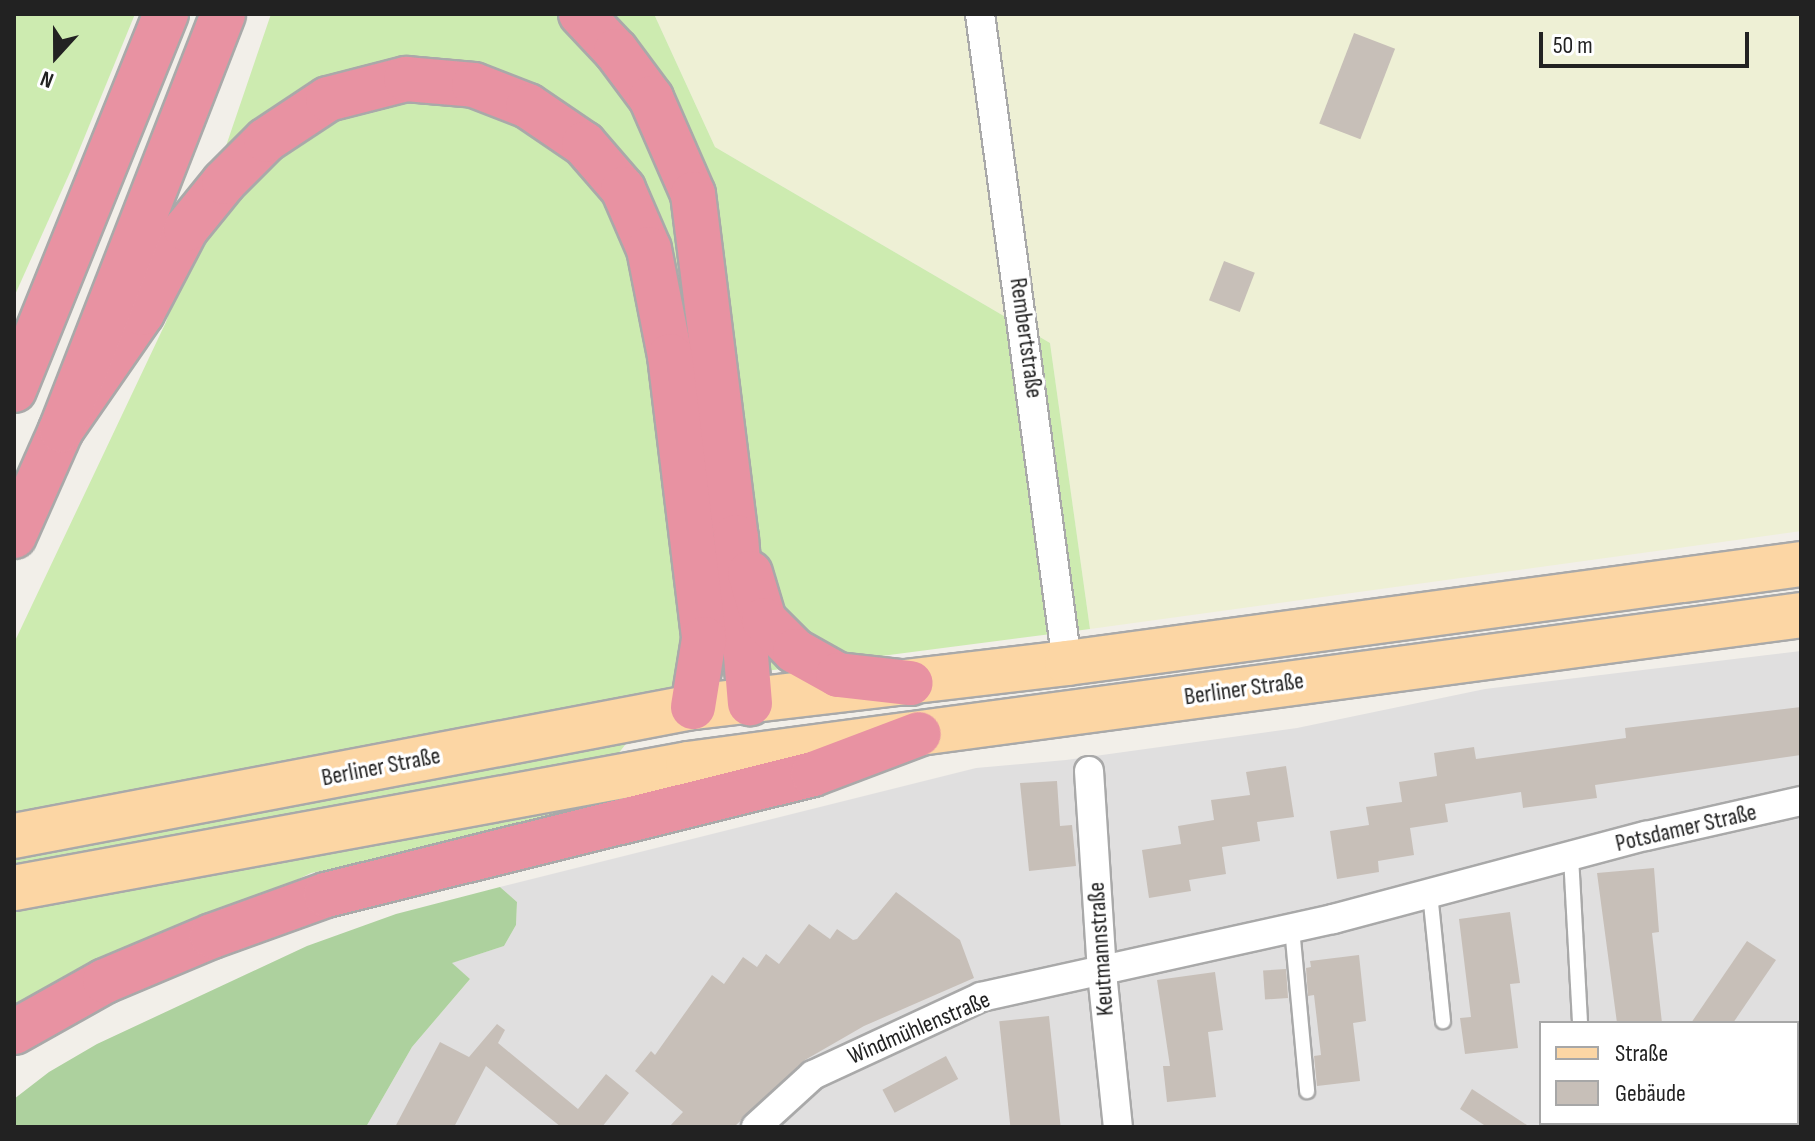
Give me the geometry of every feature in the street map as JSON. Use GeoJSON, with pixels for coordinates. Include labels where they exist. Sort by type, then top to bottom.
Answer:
{"type":"FeatureCollection","features":[{"type":"Feature","properties":{"kind":"highway"},"geometry":{"type":"LineString","coordinates":[[14,390],[166,14]]}},
{"type":"Feature","properties":{"kind":"highway"},"geometry":{"type":"LineString","coordinates":[[14,536],[61,430],[223,14]]}},
{"type":"Feature","properties":{"kind":"highway"},"geometry":{"type":"LineString","coordinates":[[581,14],[616,51],[651,98],[693,194],[736,537],[750,703]]}},
{"type":"Feature","properties":{"kind":"highway"},"geometry":{"type":"LineString","coordinates":[[61,430],[142,313],[186,229],[224,182],[266,140],[328,99],[406,79],[474,85],[528,106],[584,144],[623,189],[649,249],[670,356],[704,639],[693,707]]}},
{"type":"Feature","properties":{"kind":"highway"},"geometry":{"type":"LineString","coordinates":[[736,537],[764,620],[795,651],[838,675],[911,683]]}},
{"type":"Feature","properties":{"kind":"highway"},"geometry":{"type":"LineString","coordinates":[[14,1032],[105,981],[212,936],[326,895],[813,774],[919,734]]}},
{"type":"Feature","properties":{"kind":"main road","name":"Berliner Straße"},"geometry":{"type":"LineString","coordinates":[[14,836],[693,707],[750,703],[1067,663],[1801,564]]}},
{"type":"Feature","properties":{"kind":"main road","name":"Berliner Straße"},"geometry":{"type":"LineString","coordinates":[[14,888],[688,764],[1801,615]]}},
{"type":"Feature","properties":{"kind":"main road","name":"Berliner Straße"},"geometry":{"type":"LineString","coordinates":[[688,764],[738,728],[750,703]]}},
{"type":"Feature","properties":{"kind":"street","name":"Rembertstraße"},"geometry":{"type":"LineString","coordinates":[[980,14],[1067,663]]}},
{"type":"Feature","properties":{"kind":"street","name":"Keutmannstraße"},"geometry":{"type":"LineString","coordinates":[[1089,771],[1102,973],[1118,1127]]}},
{"type":"Feature","properties":{"kind":"street","name":"Potsdamer Straße"},"geometry":{"type":"LineString","coordinates":[[1102,973],[1801,801]]}},
{"type":"Feature","properties":{"kind":"street","name":"Windmühlenstraße"},"geometry":{"type":"LineString","coordinates":[[756,1127],[813,1075],[981,997],[1102,973]]}},
{"type":"Feature","properties":{"kind":"lane"},"geometry":{"type":"LineString","coordinates":[[1571,856],[1580,1021]]}},
{"type":"Feature","properties":{"kind":"lane"},"geometry":{"type":"LineString","coordinates":[[1430,893],[1443,1021]]}},
{"type":"Feature","properties":{"kind":"lane"},"geometry":{"type":"LineString","coordinates":[[1292,928],[1307,1091]]}},
{"type":"Feature","properties":{"kind":"shaded area"},"geometry":{"type":"Polygon","coordinates":[[[1801,651],[1801,1127],[366,1127],[412,1047],[470,979],[451,963],[504,946],[516,925],[517,902],[500,887],[976,768],[1066,760],[1297,728],[1485,689],[1801,651]]]}},
{"type":"Feature","properties":{"kind":"green space"},"geometry":{"type":"Polygon","coordinates":[[[135,14],[71,170],[14,297],[14,15],[135,14]]]}},
{"type":"Feature","properties":{"kind":"green space"},"geometry":{"type":"Polygon","coordinates":[[[271,14],[654,14],[715,147],[1050,343],[1090,629],[674,683],[565,821],[311,873],[14,1015],[14,643],[166,322],[271,14]]]}},
{"type":"Feature","properties":{"kind":"green space"},"geometry":{"type":"Polygon","coordinates":[[[654,14],[1801,14],[1801,531],[1090,629],[1050,343],[715,147],[654,14]]]}},
{"type":"Feature","properties":{"kind":"green space"},"geometry":{"type":"Polygon","coordinates":[[[500,887],[517,902],[516,925],[504,946],[452,963],[470,979],[412,1047],[366,1127],[14,1127],[14,1099],[49,1072],[97,1044],[307,946],[396,914],[500,887]]]}},
{"type":"Feature","properties":{"kind":"building"},"geometry":{"type":"Polygon","coordinates":[[[1354,33],[1395,49],[1360,139],[1319,124],[1354,33]]]}},
{"type":"Feature","properties":{"kind":"building"},"geometry":{"type":"Polygon","coordinates":[[[1224,261],[1255,273],[1240,312],[1209,300],[1224,261]]]}},
{"type":"Feature","properties":{"kind":"building"},"geometry":{"type":"Polygon","coordinates":[[[1801,707],[1801,755],[1595,785],[1597,798],[1523,808],[1521,792],[1445,804],[1448,822],[1410,828],[1414,855],[1378,861],[1379,872],[1337,879],[1330,831],[1369,825],[1366,807],[1402,802],[1399,782],[1437,776],[1434,753],[1474,747],[1476,759],[1626,738],[1625,728],[1801,707]]]}},
{"type":"Feature","properties":{"kind":"building"},"geometry":{"type":"Polygon","coordinates":[[[1286,766],[1294,817],[1257,822],[1260,841],[1222,847],[1226,874],[1189,880],[1191,891],[1149,898],[1142,850],[1181,844],[1178,826],[1214,820],[1211,800],[1250,795],[1246,772],[1286,766]]]}},
{"type":"Feature","properties":{"kind":"building"},"geometry":{"type":"Polygon","coordinates":[[[1057,781],[1060,826],[1072,825],[1076,866],[1029,871],[1020,783],[1057,781]]]}},
{"type":"Feature","properties":{"kind":"building"},"geometry":{"type":"Polygon","coordinates":[[[1654,868],[1659,932],[1652,933],[1662,1021],[1617,1021],[1597,873],[1654,868]]]}},
{"type":"Feature","properties":{"kind":"building"},"geometry":{"type":"Polygon","coordinates":[[[896,892],[960,940],[974,978],[864,1026],[805,1060],[734,1127],[669,1127],[683,1112],[635,1071],[651,1051],[655,1055],[712,975],[724,984],[743,957],[757,967],[766,954],[779,964],[809,924],[830,939],[837,929],[853,940],[857,939],[896,892]]]}},
{"type":"Feature","properties":{"kind":"building"},"geometry":{"type":"Polygon","coordinates":[[[1510,912],[1520,983],[1510,984],[1518,1048],[1465,1054],[1460,1018],[1471,1017],[1459,919],[1510,912]]]}},
{"type":"Feature","properties":{"kind":"building"},"geometry":{"type":"Polygon","coordinates":[[[1747,941],[1776,960],[1734,1021],[1692,1021],[1747,941]]]}},
{"type":"Feature","properties":{"kind":"building"},"geometry":{"type":"Polygon","coordinates":[[[1359,955],[1366,1021],[1353,1023],[1360,1081],[1317,1086],[1314,1056],[1321,1055],[1314,995],[1308,996],[1306,968],[1311,967],[1310,961],[1359,955]]]}},
{"type":"Feature","properties":{"kind":"building"},"geometry":{"type":"Polygon","coordinates":[[[1286,969],[1288,998],[1265,1000],[1263,971],[1286,969]]]}},
{"type":"Feature","properties":{"kind":"building"},"geometry":{"type":"Polygon","coordinates":[[[1215,972],[1223,1030],[1208,1032],[1216,1097],[1167,1102],[1163,1066],[1170,1066],[1157,980],[1215,972]]]}},
{"type":"Feature","properties":{"kind":"building"},"geometry":{"type":"Polygon","coordinates":[[[1049,1016],[1061,1127],[1010,1127],[999,1021],[1049,1016]]]}},
{"type":"Feature","properties":{"kind":"building"},"geometry":{"type":"Polygon","coordinates":[[[497,1024],[505,1030],[498,1043],[578,1109],[606,1074],[629,1093],[602,1127],[561,1127],[486,1066],[454,1127],[395,1127],[440,1042],[469,1057],[497,1024]]]}},
{"type":"Feature","properties":{"kind":"building"},"geometry":{"type":"Polygon","coordinates":[[[946,1056],[958,1079],[895,1113],[882,1090],[946,1056]]]}},
{"type":"Feature","properties":{"kind":"building"},"geometry":{"type":"Polygon","coordinates":[[[1472,1089],[1530,1127],[1487,1127],[1460,1109],[1472,1089]]]}}]}
